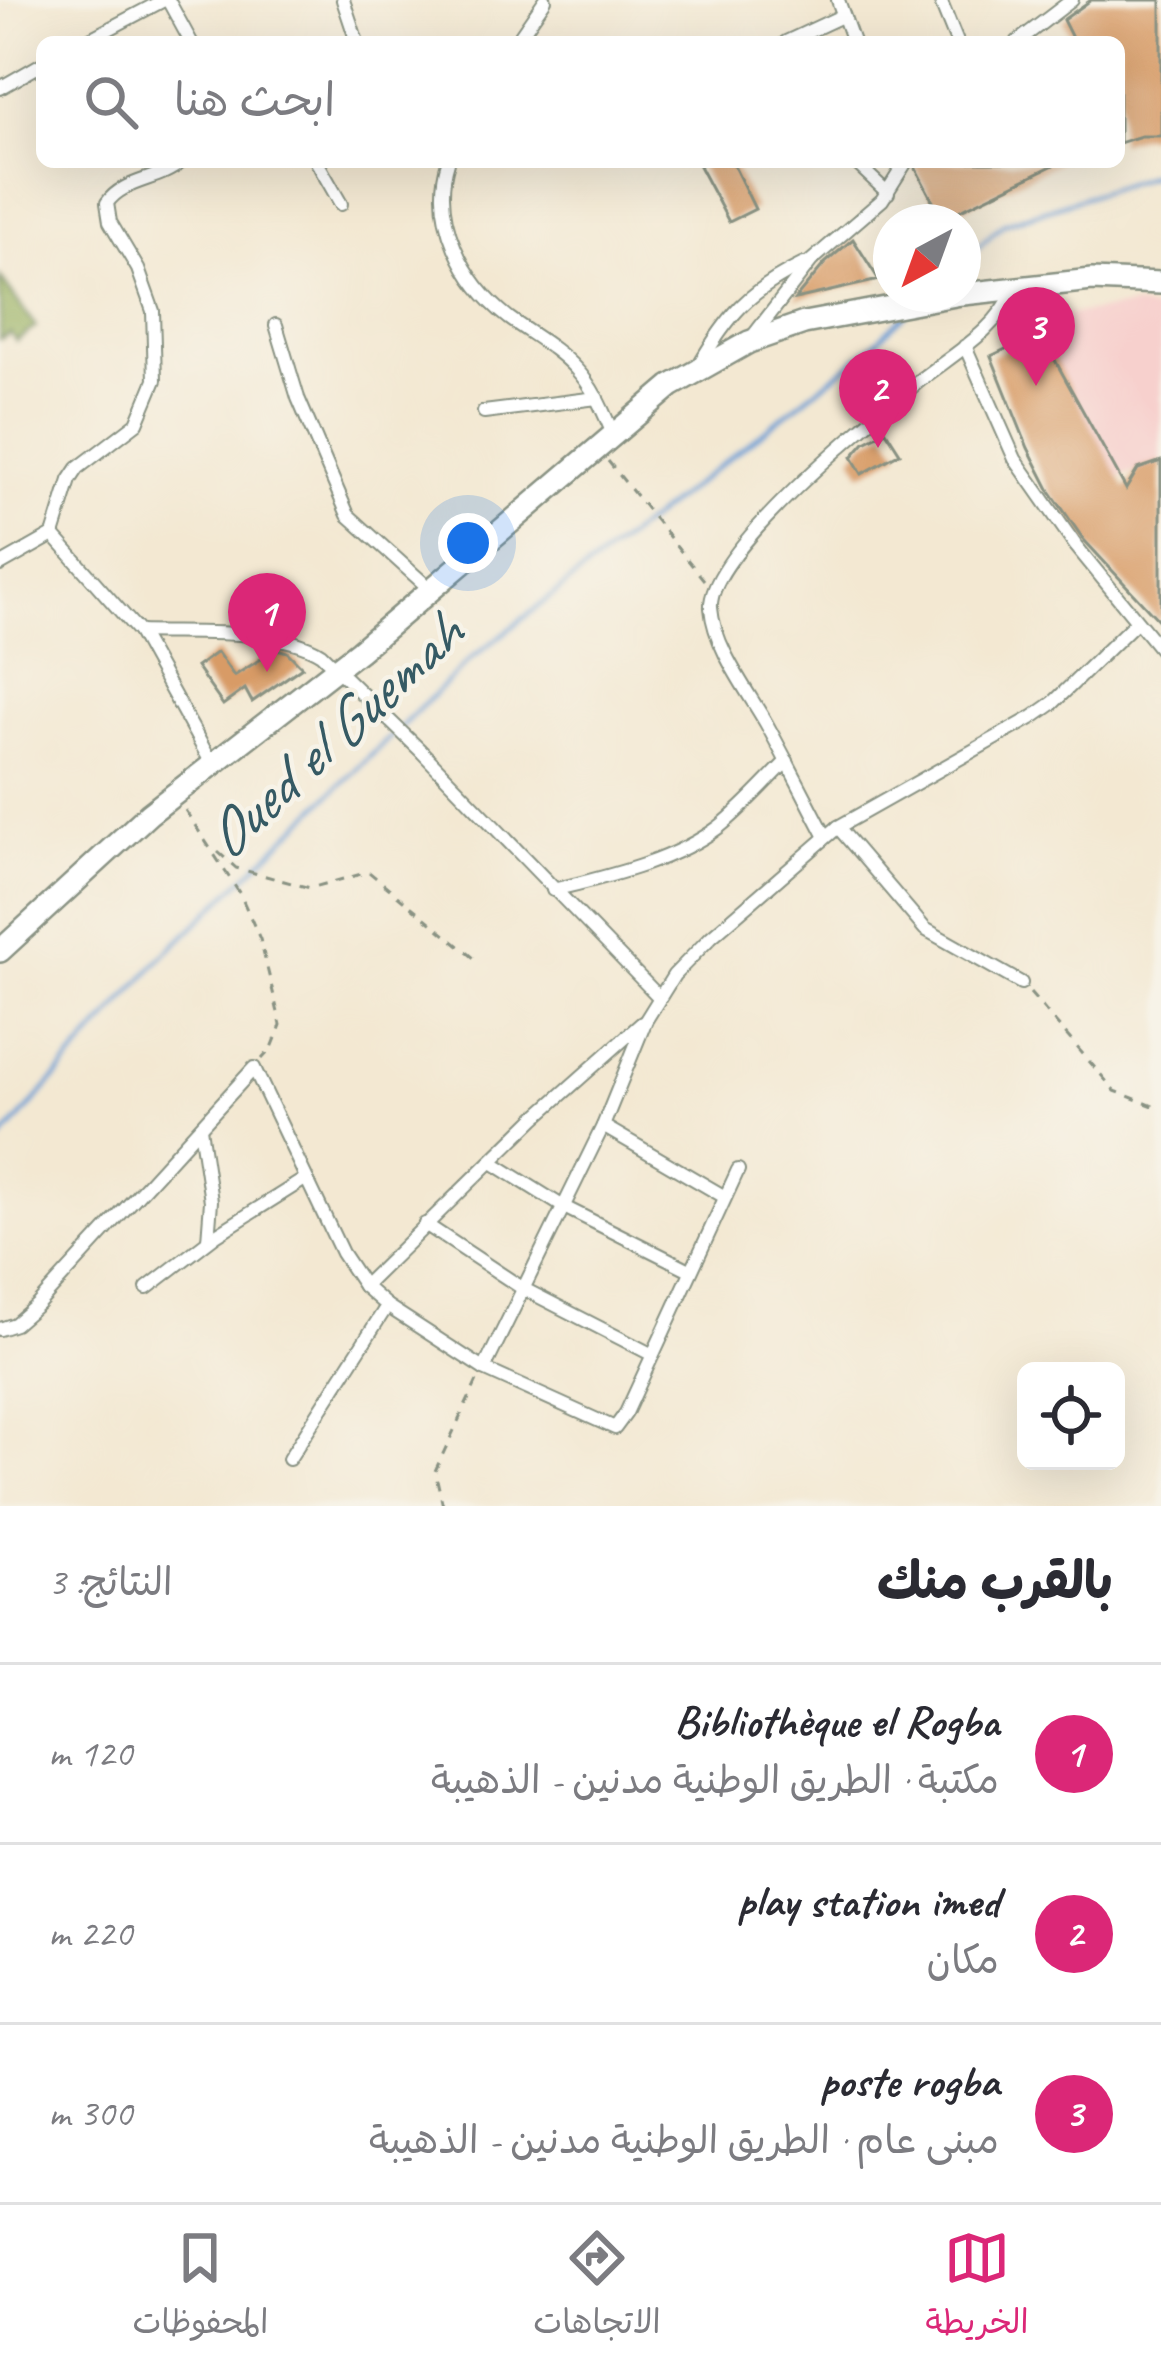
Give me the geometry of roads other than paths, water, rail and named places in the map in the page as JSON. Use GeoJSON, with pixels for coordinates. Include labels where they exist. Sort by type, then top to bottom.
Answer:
{"type":"FeatureCollection","features":[{"type":"Feature","properties":{"kind":"main road"},"geometry":{"type":"LineString","coordinates":[[981,291],[1092,280],[1161,283]]}},
{"type":"Feature","properties":{"kind":"main road"},"geometry":{"type":"LineString","coordinates":[[0,951],[211,762],[336,668],[697,369],[749,342],[804,322],[873,310]]}},
{"type":"Feature","properties":{"kind":"street"},"geometry":{"type":"LineString","coordinates":[[96,36],[166,0],[187,36]]}},
{"type":"Feature","properties":{"kind":"street"},"geometry":{"type":"LineString","coordinates":[[343,0],[355,36]]}},
{"type":"Feature","properties":{"kind":"street"},"geometry":{"type":"LineString","coordinates":[[520,36],[545,0]]}},
{"type":"Feature","properties":{"kind":"street"},"geometry":{"type":"LineString","coordinates":[[838,0],[850,36]]}},
{"type":"Feature","properties":{"kind":"street"},"geometry":{"type":"LineString","coordinates":[[940,0],[955,36]]}},
{"type":"Feature","properties":{"kind":"street"},"geometry":{"type":"LineString","coordinates":[[1025,36],[1072,0]]}},
{"type":"Feature","properties":{"kind":"street"},"geometry":{"type":"LineString","coordinates":[[799,36],[842,16]]}},
{"type":"Feature","properties":{"kind":"street"},"geometry":{"type":"LineString","coordinates":[[0,88],[36,67]]}},
{"type":"Feature","properties":{"kind":"street"},"geometry":{"type":"LineString","coordinates":[[1,562],[53,535],[70,480],[79,468],[137,423],[155,380],[155,326],[148,294],[110,222],[107,203],[124,187],[174,168]]}},
{"type":"Feature","properties":{"kind":"street"},"geometry":{"type":"LineString","coordinates":[[320,168],[341,204]]}},
{"type":"Feature","properties":{"kind":"street"},"geometry":{"type":"LineString","coordinates":[[446,168],[443,211],[466,271],[506,315],[580,373],[613,434]]}},
{"type":"Feature","properties":{"kind":"street"},"geometry":{"type":"LineString","coordinates":[[861,168],[888,193]]}},
{"type":"Feature","properties":{"kind":"street"},"geometry":{"type":"LineString","coordinates":[[749,342],[811,261],[888,193],[903,168]]}},
{"type":"Feature","properties":{"kind":"street"},"geometry":{"type":"LineString","coordinates":[[697,369],[719,330],[745,300],[764,284],[811,261]]}},
{"type":"Feature","properties":{"kind":"street"},"geometry":{"type":"LineString","coordinates":[[826,837],[733,664],[713,619],[712,591],[737,552],[800,485],[851,436],[998,319],[1016,286]]}},
{"type":"Feature","properties":{"kind":"street"},"geometry":{"type":"LineString","coordinates":[[276,325],[298,398],[348,514],[431,590]]}},
{"type":"Feature","properties":{"kind":"street"},"geometry":{"type":"LineString","coordinates":[[965,346],[1015,459],[1067,534],[1161,650]]}},
{"type":"Feature","properties":{"kind":"street"},"geometry":{"type":"LineString","coordinates":[[484,412],[597,398]]}},
{"type":"Feature","properties":{"kind":"street"},"geometry":{"type":"LineString","coordinates":[[53,535],[139,632],[211,762]]}},
{"type":"Feature","properties":{"kind":"street"},"geometry":{"type":"LineString","coordinates":[[484,1369],[602,1126],[658,996],[711,937],[838,827],[1053,704],[1136,622]]}},
{"type":"Feature","properties":{"kind":"street"},"geometry":{"type":"LineString","coordinates":[[139,632],[290,641],[313,649],[658,996]]}},
{"type":"Feature","properties":{"kind":"street"},"geometry":{"type":"LineString","coordinates":[[553,890],[650,862],[694,843],[729,818],[787,761]]}},
{"type":"Feature","properties":{"kind":"street"},"geometry":{"type":"LineString","coordinates":[[838,827],[925,929],[1021,982]]}},
{"type":"Feature","properties":{"kind":"street"},"geometry":{"type":"LineString","coordinates":[[364,1286],[601,1056],[646,1020]]}},
{"type":"Feature","properties":{"kind":"street"},"geometry":{"type":"LineString","coordinates":[[1,1326],[15,1324],[38,1304],[254,1068],[305,1180],[364,1286],[484,1369],[614,1428],[626,1413],[738,1170]]}},
{"type":"Feature","properties":{"kind":"street"},"geometry":{"type":"LineString","coordinates":[[602,1126],[725,1197]]}},
{"type":"Feature","properties":{"kind":"street"},"geometry":{"type":"LineString","coordinates":[[200,1128],[211,1201],[208,1240]]}},
{"type":"Feature","properties":{"kind":"street"},"geometry":{"type":"LineString","coordinates":[[493,1163],[562,1206],[690,1270]]}},
{"type":"Feature","properties":{"kind":"street"},"geometry":{"type":"LineString","coordinates":[[147,1288],[208,1240],[305,1180]]}},
{"type":"Feature","properties":{"kind":"street"},"geometry":{"type":"LineString","coordinates":[[425,1224],[522,1288],[651,1354]]}},
{"type":"Feature","properties":{"kind":"street"},"geometry":{"type":"LineString","coordinates":[[289,1459],[387,1306]]}},
{"type":"Feature","properties":{"kind":"waterway","name":"Oued el Guemah"},"geometry":{"type":"LineString","coordinates":[[981,244],[1003,224],[1161,172]]}},
{"type":"Feature","properties":{"kind":"waterway","name":"Oued el Guemah"},"geometry":{"type":"LineString","coordinates":[[0,1141],[160,959],[471,659],[864,353],[905,314]]}},
{"type":"Feature","properties":{"kind":"place","name":"poste rogba"},"geometry":{"type":"Point","coordinates":[1036,386]}},
{"type":"Feature","properties":{"kind":"place","name":"play station imed"},"geometry":{"type":"Point","coordinates":[878,448]}},
{"type":"Feature","properties":{"kind":"place","name":"Bibliothèque el Rogba"},"geometry":{"type":"Point","coordinates":[267,672]}}]}
